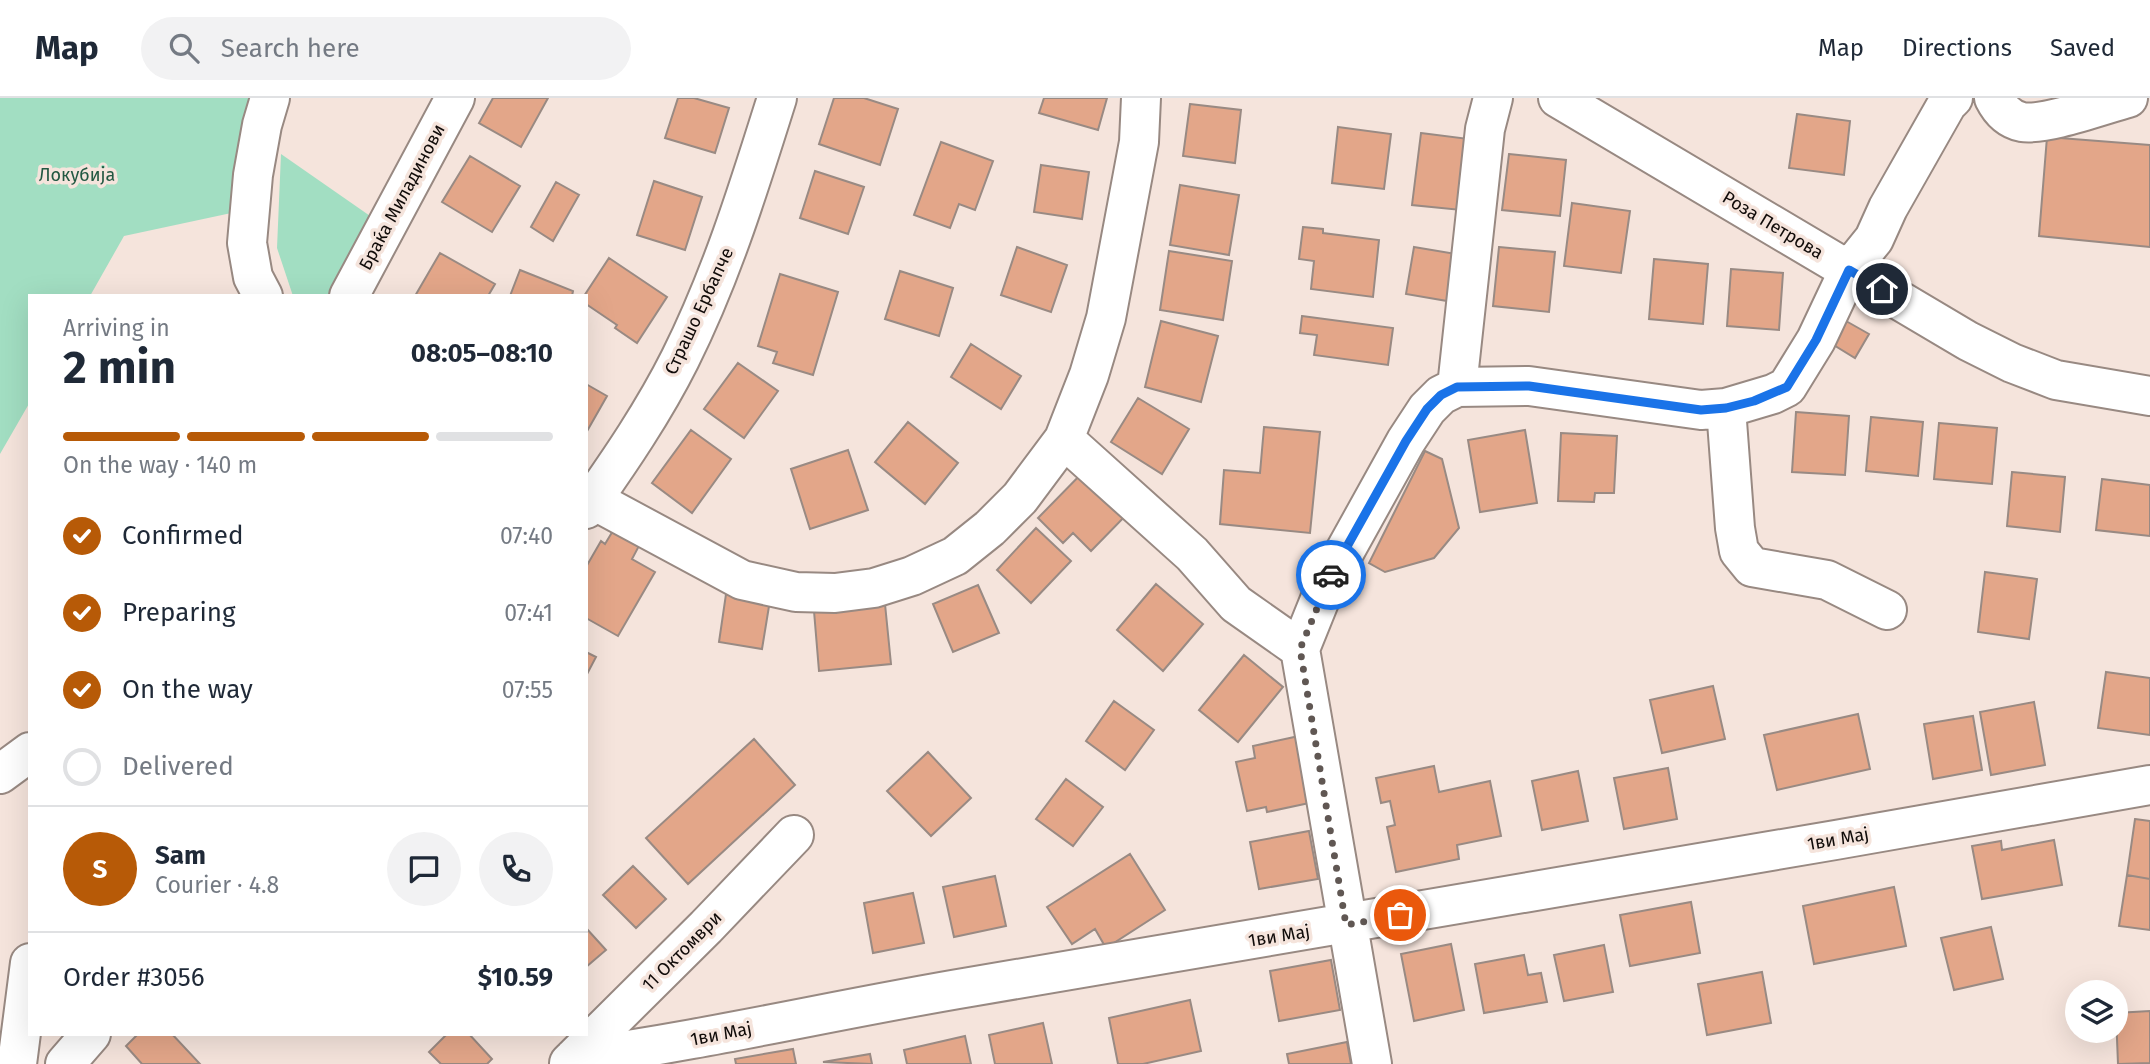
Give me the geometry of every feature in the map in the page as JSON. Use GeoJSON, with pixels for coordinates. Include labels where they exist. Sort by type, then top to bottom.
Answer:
{"type":"FeatureCollection","features":[{"type":"Feature","properties":{"kind":"street"},"geometry":{"type":"LineString","coordinates":[[262,294],[253,277],[247,243],[253,175],[270,98]]}},
{"type":"Feature","properties":{"kind":"street","name":"Браќа Миладинови"},"geometry":{"type":"LineString","coordinates":[[350,294],[455,98]]}},
{"type":"Feature","properties":{"kind":"street","name":"Страшо Ербапче"},"geometry":{"type":"LineString","coordinates":[[588,501],[642,424],[679,360],[708,298],[734,232],[777,98]]}},
{"type":"Feature","properties":{"kind":"street"},"geometry":{"type":"LineString","coordinates":[[588,501],[742,580],[796,592],[835,593],[874,588],[912,576],[955,556],[990,528],[1020,498],[1064,439],[1089,375],[1106,318],[1139,142],[1141,98]]}},
{"type":"Feature","properties":{"kind":"street"},"geometry":{"type":"LineString","coordinates":[[1457,387],[1485,129],[1493,98]]}},
{"type":"Feature","properties":{"kind":"street","name":"Роза Петрова"},"geometry":{"type":"LineString","coordinates":[[1558,98],[1968,341],[2012,363],[2056,380],[2150,396]]}},
{"type":"Feature","properties":{"kind":"street"},"geometry":{"type":"LineString","coordinates":[[1372,1064],[1300,649],[1325,587],[1406,441],[1427,409],[1441,395],[1457,387],[1529,386],[1701,410],[1726,408],[1754,401],[1787,387],[1816,340],[1849,270],[1874,239],[1888,208],[1947,104],[1953,98]]}},
{"type":"Feature","properties":{"kind":"street"},"geometry":{"type":"LineString","coordinates":[[1994,98],[2001,112],[2019,122],[2035,123],[2128,98]]}},
{"type":"Feature","properties":{"kind":"street"},"geometry":{"type":"LineString","coordinates":[[1726,408],[1735,528],[1740,551],[1752,567],[1827,580],[1887,610]]}},
{"type":"Feature","properties":{"kind":"street"},"geometry":{"type":"LineString","coordinates":[[1064,439],[1192,554],[1236,604],[1300,649]]}},
{"type":"Feature","properties":{"kind":"street"},"geometry":{"type":"LineString","coordinates":[[0,774],[28,753]]}},
{"type":"Feature","properties":{"kind":"street","name":"1ви Мај"},"geometry":{"type":"LineString","coordinates":[[571,1061],[958,989],[1346,925],[2150,785]]}},
{"type":"Feature","properties":{"kind":"street","name":"11 Октомври"},"geometry":{"type":"LineString","coordinates":[[571,1061],[706,928],[794,835]]}},
{"type":"Feature","properties":{"kind":"street"},"geometry":{"type":"LineString","coordinates":[[17,1064],[28,979]]}},
{"type":"Feature","properties":{"kind":"street"},"geometry":{"type":"LineString","coordinates":[[65,1064],[89,1036]]}},
{"type":"Feature","properties":{"kind":"green space","name":"Локубија"},"geometry":{"type":"Polygon","coordinates":[[[0,98],[272,98],[236,212],[124,236],[91,294],[28,294],[28,405],[0,454],[0,98]]]}},
{"type":"Feature","properties":{"kind":"green space"},"geometry":{"type":"Polygon","coordinates":[[[281,154],[373,218],[332,294],[292,294],[277,248],[281,154]]]}},
{"type":"Feature","properties":{"kind":"building"},"geometry":{"type":"Polygon","coordinates":[[[493,98],[548,98],[521,147],[479,123],[493,98]]]}},
{"type":"Feature","properties":{"kind":"building"},"geometry":{"type":"Polygon","coordinates":[[[678,98],[694,98],[729,108],[715,153],[665,138],[678,98]]]}},
{"type":"Feature","properties":{"kind":"building"},"geometry":{"type":"Polygon","coordinates":[[[834,98],[864,98],[898,109],[880,165],[819,144],[834,98]]]}},
{"type":"Feature","properties":{"kind":"building"},"geometry":{"type":"Polygon","coordinates":[[[1044,98],[1107,98],[1098,130],[1039,113],[1044,98]]]}},
{"type":"Feature","properties":{"kind":"building"},"geometry":{"type":"Polygon","coordinates":[[[1190,104],[1241,110],[1235,163],[1183,156],[1190,104]]]}},
{"type":"Feature","properties":{"kind":"building"},"geometry":{"type":"Polygon","coordinates":[[[1797,114],[1850,121],[1844,175],[1789,168],[1797,114]]]}},
{"type":"Feature","properties":{"kind":"building"},"geometry":{"type":"Polygon","coordinates":[[[1338,127],[1391,134],[1384,189],[1332,183],[1338,127]]]}},
{"type":"Feature","properties":{"kind":"building"},"geometry":{"type":"Polygon","coordinates":[[[1421,133],[1469,139],[1461,210],[1412,205],[1421,133]]]}},
{"type":"Feature","properties":{"kind":"building"},"geometry":{"type":"Polygon","coordinates":[[[2047,137],[2150,145],[2150,247],[2039,236],[2047,137]]]}},
{"type":"Feature","properties":{"kind":"building"},"geometry":{"type":"Polygon","coordinates":[[[941,142],[993,161],[975,210],[959,204],[950,228],[914,215],[941,142]]]}},
{"type":"Feature","properties":{"kind":"building"},"geometry":{"type":"Polygon","coordinates":[[[1509,154],[1566,160],[1560,216],[1502,210],[1509,154]]]}},
{"type":"Feature","properties":{"kind":"building"},"geometry":{"type":"Polygon","coordinates":[[[470,156],[520,186],[492,232],[442,202],[470,156]]]}},
{"type":"Feature","properties":{"kind":"building"},"geometry":{"type":"Polygon","coordinates":[[[1041,165],[1089,172],[1082,219],[1034,212],[1041,165]]]}},
{"type":"Feature","properties":{"kind":"building"},"geometry":{"type":"Polygon","coordinates":[[[815,171],[864,187],[848,234],[800,218],[815,171]]]}},
{"type":"Feature","properties":{"kind":"building"},"geometry":{"type":"Polygon","coordinates":[[[654,181],[702,197],[685,250],[637,235],[654,181]]]}},
{"type":"Feature","properties":{"kind":"building"},"geometry":{"type":"Polygon","coordinates":[[[556,182],[579,195],[553,241],[531,227],[556,182]]]}},
{"type":"Feature","properties":{"kind":"building"},"geometry":{"type":"Polygon","coordinates":[[[1180,185],[1239,195],[1229,255],[1170,245],[1180,185]]]}},
{"type":"Feature","properties":{"kind":"building"},"geometry":{"type":"Polygon","coordinates":[[[1572,203],[1630,211],[1621,273],[1564,266],[1572,203]]]}},
{"type":"Feature","properties":{"kind":"building"},"geometry":{"type":"Polygon","coordinates":[[[1303,227],[1323,229],[1323,233],[1379,240],[1373,297],[1311,289],[1314,261],[1299,259],[1303,227]]]}},
{"type":"Feature","properties":{"kind":"building"},"geometry":{"type":"Polygon","coordinates":[[[1017,247],[1067,265],[1051,312],[1001,295],[1017,247]]]}},
{"type":"Feature","properties":{"kind":"building"},"geometry":{"type":"Polygon","coordinates":[[[1414,247],[1462,255],[1453,302],[1406,294],[1414,247]]]}},
{"type":"Feature","properties":{"kind":"building"},"geometry":{"type":"Polygon","coordinates":[[[1499,247],[1555,252],[1549,312],[1493,306],[1499,247]]]}},
{"type":"Feature","properties":{"kind":"building"},"geometry":{"type":"Polygon","coordinates":[[[1169,251],[1232,261],[1223,320],[1160,310],[1169,251]]]}},
{"type":"Feature","properties":{"kind":"building"},"geometry":{"type":"Polygon","coordinates":[[[440,253],[495,284],[489,294],[416,294],[440,253]]]}},
{"type":"Feature","properties":{"kind":"building"},"geometry":{"type":"Polygon","coordinates":[[[609,258],[667,297],[637,343],[588,305],[588,294],[585,294],[609,258]]]}},
{"type":"Feature","properties":{"kind":"building"},"geometry":{"type":"Polygon","coordinates":[[[1654,259],[1708,264],[1703,324],[1649,319],[1654,259]]]}},
{"type":"Feature","properties":{"kind":"building"},"geometry":{"type":"Polygon","coordinates":[[[1731,269],[1783,273],[1779,330],[1727,326],[1731,269]]]}},
{"type":"Feature","properties":{"kind":"building"},"geometry":{"type":"Polygon","coordinates":[[[520,270],[573,291],[572,294],[511,294],[520,270]]]}},
{"type":"Feature","properties":{"kind":"building"},"geometry":{"type":"Polygon","coordinates":[[[900,271],[953,288],[939,336],[885,319],[900,271]]]}},
{"type":"Feature","properties":{"kind":"building"},"geometry":{"type":"Polygon","coordinates":[[[780,274],[838,292],[813,375],[773,363],[777,352],[758,346],[780,274]]]}},
{"type":"Feature","properties":{"kind":"building"},"geometry":{"type":"Polygon","coordinates":[[[1302,316],[1393,328],[1388,365],[1314,355],[1317,335],[1300,333],[1302,316]]]}},
{"type":"Feature","properties":{"kind":"building"},"geometry":{"type":"Polygon","coordinates":[[[1161,321],[1218,336],[1201,402],[1145,387],[1161,321]]]}},
{"type":"Feature","properties":{"kind":"building"},"geometry":{"type":"Polygon","coordinates":[[[1846,321],[1869,334],[1855,358],[1832,344],[1846,321]]]}},
{"type":"Feature","properties":{"kind":"building"},"geometry":{"type":"Polygon","coordinates":[[[971,344],[1021,376],[1001,409],[951,377],[971,344]]]}},
{"type":"Feature","properties":{"kind":"building"},"geometry":{"type":"Polygon","coordinates":[[[738,363],[778,391],[744,438],[704,409],[738,363]]]}},
{"type":"Feature","properties":{"kind":"building"},"geometry":{"type":"Polygon","coordinates":[[[588,385],[607,396],[588,429],[588,385]]]}},
{"type":"Feature","properties":{"kind":"building"},"geometry":{"type":"Polygon","coordinates":[[[1138,398],[1189,429],[1162,474],[1111,442],[1138,398]]]}},
{"type":"Feature","properties":{"kind":"building"},"geometry":{"type":"Polygon","coordinates":[[[1796,412],[1849,416],[1845,475],[1792,472],[1796,412]]]}},
{"type":"Feature","properties":{"kind":"building"},"geometry":{"type":"Polygon","coordinates":[[[1871,417],[1923,422],[1918,476],[1866,471],[1871,417]]]}},
{"type":"Feature","properties":{"kind":"building"},"geometry":{"type":"Polygon","coordinates":[[[908,422],[958,463],[925,504],[875,462],[908,422]]]}},
{"type":"Feature","properties":{"kind":"building"},"geometry":{"type":"Polygon","coordinates":[[[1939,423],[1997,428],[1992,484],[1934,479],[1939,423]]]}},
{"type":"Feature","properties":{"kind":"building"},"geometry":{"type":"Polygon","coordinates":[[[1264,427],[1320,432],[1310,533],[1220,524],[1224,470],[1260,473],[1264,427]]]}},
{"type":"Feature","properties":{"kind":"building"},"geometry":{"type":"Polygon","coordinates":[[[691,430],[731,459],[692,513],[652,483],[691,430]]]}},
{"type":"Feature","properties":{"kind":"building"},"geometry":{"type":"Polygon","coordinates":[[[1525,430],[1537,503],[1480,512],[1468,440],[1525,430]]]}},
{"type":"Feature","properties":{"kind":"building"},"geometry":{"type":"Polygon","coordinates":[[[1561,433],[1617,436],[1614,493],[1595,493],[1594,502],[1558,501],[1561,433]]]}},
{"type":"Feature","properties":{"kind":"building"},"geometry":{"type":"Polygon","coordinates":[[[848,450],[868,510],[810,529],[791,469],[848,450]]]}},
{"type":"Feature","properties":{"kind":"building"},"geometry":{"type":"Polygon","coordinates":[[[1425,451],[1442,459],[1459,528],[1434,558],[1385,572],[1369,563],[1425,451]]]}},
{"type":"Feature","properties":{"kind":"building"},"geometry":{"type":"Polygon","coordinates":[[[1090,465],[1133,508],[1091,551],[1073,533],[1063,543],[1038,518],[1090,465]]]}},
{"type":"Feature","properties":{"kind":"building"},"geometry":{"type":"Polygon","coordinates":[[[2012,472],[2065,477],[2060,532],[2007,526],[2012,472]]]}},
{"type":"Feature","properties":{"kind":"building"},"geometry":{"type":"Polygon","coordinates":[[[2102,479],[2150,485],[2150,536],[2096,530],[2102,479]]]}},
{"type":"Feature","properties":{"kind":"building"},"geometry":{"type":"Polygon","coordinates":[[[1036,528],[1071,561],[1031,603],[997,570],[1036,528]]]}},
{"type":"Feature","properties":{"kind":"building"},"geometry":{"type":"Polygon","coordinates":[[[614,529],[640,544],[632,559],[655,572],[618,636],[588,619],[588,564],[601,541],[605,544],[614,529]]]}},
{"type":"Feature","properties":{"kind":"building"},"geometry":{"type":"Polygon","coordinates":[[[1985,572],[2037,579],[2029,639],[1978,632],[1985,572]]]}},
{"type":"Feature","properties":{"kind":"building"},"geometry":{"type":"Polygon","coordinates":[[[1156,584],[1203,624],[1163,671],[1117,630],[1156,584]]]}},
{"type":"Feature","properties":{"kind":"building"},"geometry":{"type":"Polygon","coordinates":[[[978,585],[999,633],[953,652],[933,604],[978,585]]]}},
{"type":"Feature","properties":{"kind":"building"},"geometry":{"type":"Polygon","coordinates":[[[726,594],[770,600],[762,649],[719,642],[726,594]]]}},
{"type":"Feature","properties":{"kind":"building"},"geometry":{"type":"Polygon","coordinates":[[[885,604],[891,664],[819,671],[814,611],[885,604]]]}},
{"type":"Feature","properties":{"kind":"building"},"geometry":{"type":"Polygon","coordinates":[[[588,653],[596,657],[588,672],[588,653]]]}},
{"type":"Feature","properties":{"kind":"building"},"geometry":{"type":"Polygon","coordinates":[[[1244,655],[1283,687],[1238,742],[1199,710],[1244,655]]]}},
{"type":"Feature","properties":{"kind":"building"},"geometry":{"type":"Polygon","coordinates":[[[2106,672],[2150,678],[2150,735],[2098,728],[2106,672]]]}},
{"type":"Feature","properties":{"kind":"building"},"geometry":{"type":"Polygon","coordinates":[[[1713,686],[1725,739],[1662,753],[1650,700],[1713,686]]]}},
{"type":"Feature","properties":{"kind":"building"},"geometry":{"type":"Polygon","coordinates":[[[1114,701],[1154,730],[1125,770],[1086,741],[1114,701]]]}},
{"type":"Feature","properties":{"kind":"building"},"geometry":{"type":"Polygon","coordinates":[[[2034,702],[2045,765],[1991,775],[1980,712],[2034,702]]]}},
{"type":"Feature","properties":{"kind":"building"},"geometry":{"type":"Polygon","coordinates":[[[1858,714],[1870,769],[1777,790],[1764,735],[1858,714]]]}},
{"type":"Feature","properties":{"kind":"building"},"geometry":{"type":"Polygon","coordinates":[[[1973,716],[1982,770],[1933,779],[1924,724],[1973,716]]]}},
{"type":"Feature","properties":{"kind":"building"},"geometry":{"type":"Polygon","coordinates":[[[1299,736],[1314,802],[1267,812],[1266,807],[1247,811],[1236,762],[1255,758],[1253,746],[1299,736]]]}},
{"type":"Feature","properties":{"kind":"building"},"geometry":{"type":"Polygon","coordinates":[[[754,739],[795,785],[688,884],[646,838],[754,739]]]}},
{"type":"Feature","properties":{"kind":"building"},"geometry":{"type":"Polygon","coordinates":[[[928,752],[971,798],[931,836],[887,791],[928,752]]]}},
{"type":"Feature","properties":{"kind":"building"},"geometry":{"type":"Polygon","coordinates":[[[1434,766],[1439,792],[1490,781],[1501,836],[1457,845],[1459,859],[1396,872],[1387,827],[1395,825],[1390,801],[1381,803],[1376,778],[1434,766]]]}},
{"type":"Feature","properties":{"kind":"building"},"geometry":{"type":"Polygon","coordinates":[[[1668,768],[1677,819],[1624,829],[1614,778],[1668,768]]]}},
{"type":"Feature","properties":{"kind":"building"},"geometry":{"type":"Polygon","coordinates":[[[1578,771],[1588,821],[1542,830],[1532,781],[1578,771]]]}},
{"type":"Feature","properties":{"kind":"building"},"geometry":{"type":"Polygon","coordinates":[[[1066,779],[1103,807],[1073,846],[1036,819],[1066,779]]]}},
{"type":"Feature","properties":{"kind":"building"},"geometry":{"type":"Polygon","coordinates":[[[2135,819],[2150,821],[2150,879],[2127,875],[2135,819]]]}},
{"type":"Feature","properties":{"kind":"building"},"geometry":{"type":"Polygon","coordinates":[[[1309,831],[1318,879],[1259,889],[1250,842],[1309,831]]]}},
{"type":"Feature","properties":{"kind":"building"},"geometry":{"type":"Polygon","coordinates":[[[2054,840],[2062,885],[1982,899],[1972,846],[2001,841],[2002,850],[2054,840]]]}},
{"type":"Feature","properties":{"kind":"building"},"geometry":{"type":"Polygon","coordinates":[[[1130,854],[1165,910],[1106,948],[1095,929],[1072,944],[1047,907],[1130,854]]]}},
{"type":"Feature","properties":{"kind":"building"},"geometry":{"type":"Polygon","coordinates":[[[633,866],[666,899],[636,928],[603,895],[633,866]]]}},
{"type":"Feature","properties":{"kind":"building"},"geometry":{"type":"Polygon","coordinates":[[[2127,875],[2150,879],[2150,930],[2119,926],[2127,875]]]}},
{"type":"Feature","properties":{"kind":"building"},"geometry":{"type":"Polygon","coordinates":[[[995,876],[1006,926],[954,937],[943,887],[995,876]]]}},
{"type":"Feature","properties":{"kind":"building"},"geometry":{"type":"Polygon","coordinates":[[[1894,887],[1906,946],[1814,964],[1803,906],[1894,887]]]}},
{"type":"Feature","properties":{"kind":"building"},"geometry":{"type":"Polygon","coordinates":[[[913,893],[924,943],[873,953],[864,903],[913,893]]]}},
{"type":"Feature","properties":{"kind":"building"},"geometry":{"type":"Polygon","coordinates":[[[1691,902],[1700,953],[1630,966],[1620,915],[1691,902]]]}},
{"type":"Feature","properties":{"kind":"building"},"geometry":{"type":"Polygon","coordinates":[[[1991,927],[2003,979],[1954,990],[1941,938],[1991,927]]]}},
{"type":"Feature","properties":{"kind":"building"},"geometry":{"type":"Polygon","coordinates":[[[588,930],[606,950],[588,965],[588,930]]]}},
{"type":"Feature","properties":{"kind":"building"},"geometry":{"type":"Polygon","coordinates":[[[1451,944],[1464,1010],[1414,1021],[1401,954],[1451,944]]]}},
{"type":"Feature","properties":{"kind":"building"},"geometry":{"type":"Polygon","coordinates":[[[1604,945],[1613,992],[1564,1001],[1554,955],[1604,945]]]}},
{"type":"Feature","properties":{"kind":"building"},"geometry":{"type":"Polygon","coordinates":[[[1524,955],[1528,975],[1541,973],[1547,1002],[1484,1013],[1475,964],[1524,955]]]}},
{"type":"Feature","properties":{"kind":"building"},"geometry":{"type":"Polygon","coordinates":[[[1331,960],[1340,1010],[1279,1021],[1270,971],[1331,960]]]}},
{"type":"Feature","properties":{"kind":"building"},"geometry":{"type":"Polygon","coordinates":[[[1762,972],[1771,1023],[1707,1035],[1698,984],[1762,972]]]}},
{"type":"Feature","properties":{"kind":"building"},"geometry":{"type":"Polygon","coordinates":[[[1190,1000],[1201,1051],[1143,1064],[1118,1064],[1109,1018],[1190,1000]]]}},
{"type":"Feature","properties":{"kind":"building"},"geometry":{"type":"Polygon","coordinates":[[[2150,1011],[2150,1063],[2118,1064],[2117,1043],[2128,1043],[2128,1012],[2150,1011]]]}},
{"type":"Feature","properties":{"kind":"building"},"geometry":{"type":"Polygon","coordinates":[[[1043,1023],[1052,1064],[995,1064],[989,1035],[1043,1023]]]}},
{"type":"Feature","properties":{"kind":"building"},"geometry":{"type":"Polygon","coordinates":[[[136,1036],[174,1036],[200,1064],[142,1064],[126,1046],[136,1036]]]}},
{"type":"Feature","properties":{"kind":"building"},"geometry":{"type":"Polygon","coordinates":[[[445,1036],[471,1036],[492,1059],[487,1064],[441,1064],[429,1052],[445,1036]]]}},
{"type":"Feature","properties":{"kind":"building"},"geometry":{"type":"Polygon","coordinates":[[[965,1036],[971,1064],[907,1064],[904,1050],[965,1036]]]}},
{"type":"Feature","properties":{"kind":"building"},"geometry":{"type":"Polygon","coordinates":[[[1347,1042],[1351,1064],[1289,1064],[1287,1054],[1347,1042]]]}},
{"type":"Feature","properties":{"kind":"building"},"geometry":{"type":"Polygon","coordinates":[[[793,1049],[796,1064],[736,1064],[735,1059],[793,1049]]]}},
{"type":"Feature","properties":{"kind":"building"},"geometry":{"type":"Polygon","coordinates":[[[870,1054],[872,1064],[823,1062],[870,1054]]]}},
{"type":"Feature","properties":{"kind":"way so far"},"geometry":{"type":"LineString","coordinates":[[1331,575],[1300,649],[1346,925],[1400,915]]}},
{"type":"Feature","properties":{"kind":"route"},"geometry":{"type":"LineString","coordinates":[[1331,575],[1406,441],[1427,409],[1441,395],[1457,387],[1529,386],[1701,410],[1726,408],[1754,401],[1787,387],[1816,340],[1849,270],[1882,289]]}}]}
